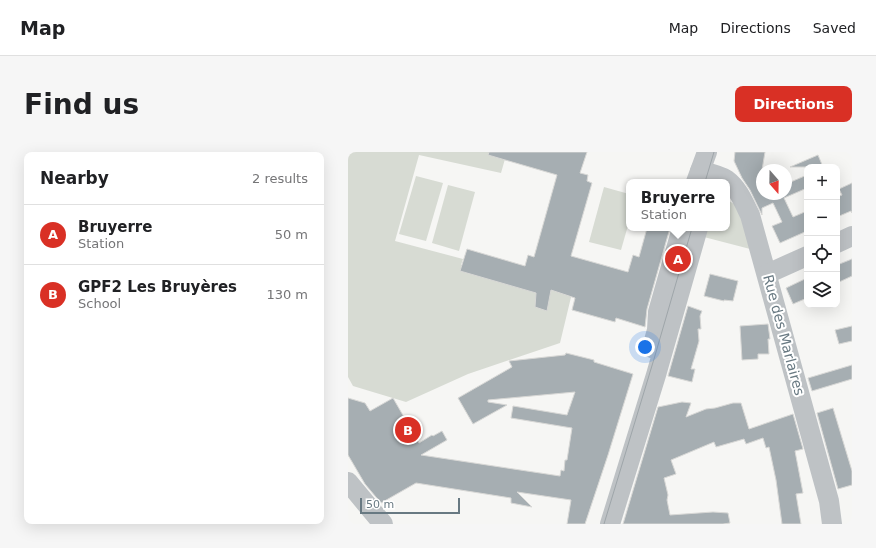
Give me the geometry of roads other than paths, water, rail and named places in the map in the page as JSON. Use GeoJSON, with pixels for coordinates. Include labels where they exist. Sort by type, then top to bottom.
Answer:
{"type":"FeatureCollection","features":[{"type":"Feature","properties":{"kind":"street"},"geometry":{"type":"LineString","coordinates":[[705,177],[707,152]]}},
{"type":"Feature","properties":{"kind":"street"},"geometry":{"type":"LineString","coordinates":[[705,177],[720,152]]}},
{"type":"Feature","properties":{"kind":"street","name":"Rue des Marlaires"},"geometry":{"type":"LineString","coordinates":[[705,177],[720,179]]}},
{"type":"Feature","properties":{"kind":"street","name":"Rue des Marlaires"},"geometry":{"type":"LineString","coordinates":[[730,183],[741,198],[750,215],[830,501],[832,524]]}},
{"type":"Feature","properties":{"kind":"street"},"geometry":{"type":"LineString","coordinates":[[598,524],[656,333],[658,312],[681,231]]}},
{"type":"Feature","properties":{"kind":"street"},"geometry":{"type":"LineString","coordinates":[[610,524],[663,353],[697,231]]}},
{"type":"Feature","properties":{"kind":"street"},"geometry":{"type":"LineString","coordinates":[[840,242],[852,236]]}},
{"type":"Feature","properties":{"kind":"street"},"geometry":{"type":"LineString","coordinates":[[767,274],[804,257]]}},
{"type":"Feature","properties":{"kind":"street"},"geometry":{"type":"LineString","coordinates":[[348,482],[383,524]]}},
{"type":"Feature","properties":{"kind":"tram line"},"geometry":{"type":"LineString","coordinates":[[706,179],[714,152]]}},
{"type":"Feature","properties":{"kind":"tram line"},"geometry":{"type":"LineString","coordinates":[[604,524],[691,231]]}},
{"type":"Feature","properties":{"kind":"place","name":"Bruyerre"},"geometry":{"type":"Point","coordinates":[678,259]}},
{"type":"Feature","properties":{"kind":"place","name":"GPF2 Les Bruyères"},"geometry":{"type":"Point","coordinates":[408,430]}}]}
